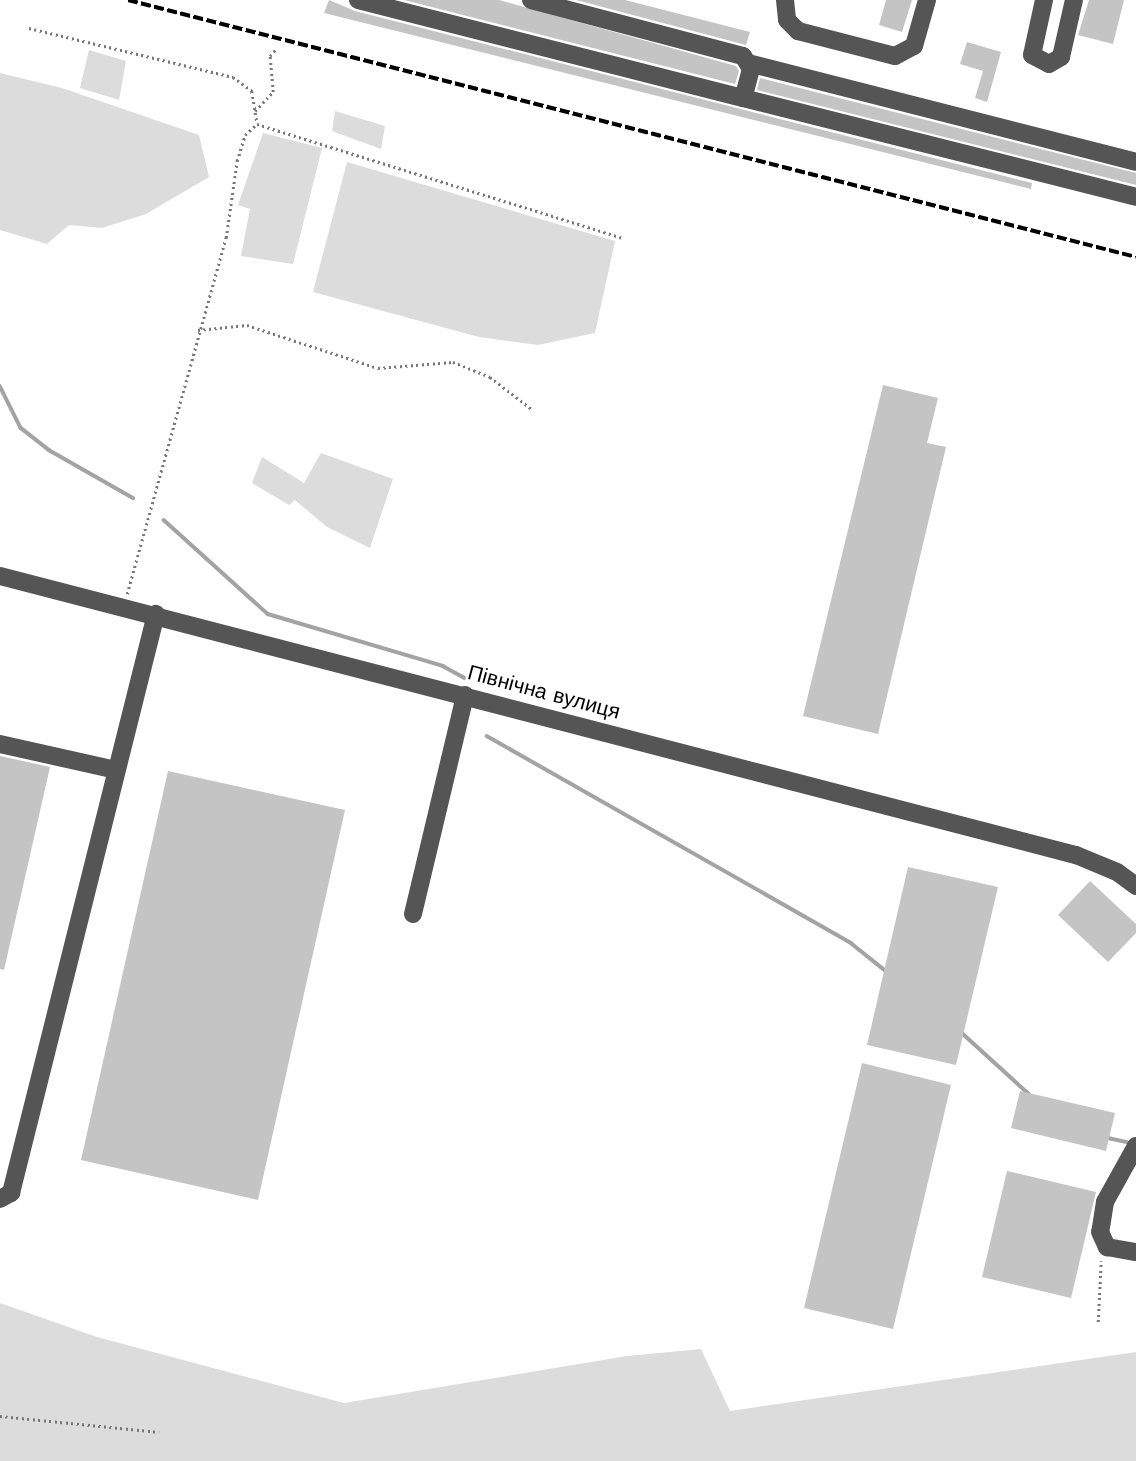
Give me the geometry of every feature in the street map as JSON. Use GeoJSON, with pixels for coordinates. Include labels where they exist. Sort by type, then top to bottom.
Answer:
{"type":"FeatureCollection","features":[{"type":"Feature","properties":{"kind":"street"},"geometry":{"type":"LineString","coordinates":[[358,0],[1136,197]]}},
{"type":"Feature","properties":{"kind":"street"},"geometry":{"type":"LineString","coordinates":[[531,0],[743,56],[751,69],[743,98]]}},
{"type":"Feature","properties":{"kind":"street"},"geometry":{"type":"LineString","coordinates":[[785,0],[787,20],[798,30],[895,56],[914,46],[927,0]]}},
{"type":"Feature","properties":{"kind":"street"},"geometry":{"type":"LineString","coordinates":[[1044,0],[1032,55],[1049,64],[1060,57],[1074,0]]}},
{"type":"Feature","properties":{"kind":"street"},"geometry":{"type":"LineString","coordinates":[[748,63],[1136,162]]}},
{"type":"Feature","properties":{"kind":"street","name":"Північна вулиця"},"geometry":{"type":"LineString","coordinates":[[0,576],[156,614],[1076,855],[1117,872],[1136,886]]}},
{"type":"Feature","properties":{"kind":"street"},"geometry":{"type":"LineString","coordinates":[[0,1199],[11,1193],[156,614]]}},
{"type":"Feature","properties":{"kind":"street"},"geometry":{"type":"LineString","coordinates":[[413,914],[466,695]]}},
{"type":"Feature","properties":{"kind":"street"},"geometry":{"type":"LineString","coordinates":[[0,744],[116,770]]}},
{"type":"Feature","properties":{"kind":"street"},"geometry":{"type":"LineString","coordinates":[[1136,1146],[1105,1202],[1101,1241],[1115,1249],[1136,1252]]}},
{"type":"Feature","properties":{"kind":"path"},"geometry":{"type":"LineString","coordinates":[[29,28],[233,77],[252,91],[257,124]]}},
{"type":"Feature","properties":{"kind":"path"},"geometry":{"type":"LineString","coordinates":[[255,111],[273,92],[270,56],[275,50]]}},
{"type":"Feature","properties":{"kind":"path"},"geometry":{"type":"LineString","coordinates":[[257,124],[623,238]]}},
{"type":"Feature","properties":{"kind":"path"},"geometry":{"type":"LineString","coordinates":[[124,606],[197,330],[226,239],[237,160],[245,135],[257,124]]}},
{"type":"Feature","properties":{"kind":"path"},"geometry":{"type":"LineString","coordinates":[[197,330],[211,332],[247,326],[378,368],[453,362],[490,377],[533,410]]}},
{"type":"Feature","properties":{"kind":"path"},"geometry":{"type":"LineString","coordinates":[[1098,1322],[1101,1241]]}},
{"type":"Feature","properties":{"kind":"path"},"geometry":{"type":"LineString","coordinates":[[0,1416],[159,1432]]}},
{"type":"Feature","properties":{"kind":"shaded area"},"geometry":{"type":"Polygon","coordinates":[[[89,50],[126,61],[119,100],[80,88],[89,50]]]}},
{"type":"Feature","properties":{"kind":"shaded area"},"geometry":{"type":"Polygon","coordinates":[[[0,73],[62,88],[199,135],[209,177],[146,214],[102,228],[69,225],[47,244],[0,230],[0,73]]]}},
{"type":"Feature","properties":{"kind":"shaded area"},"geometry":{"type":"Polygon","coordinates":[[[335,111],[385,126],[381,149],[332,131],[335,111]]]}},
{"type":"Feature","properties":{"kind":"shaded area"},"geometry":{"type":"Polygon","coordinates":[[[263,133],[322,148],[293,264],[241,256],[250,209],[238,205],[263,133]]]}},
{"type":"Feature","properties":{"kind":"shaded area"},"geometry":{"type":"Polygon","coordinates":[[[347,162],[615,241],[595,333],[538,345],[479,337],[313,292],[347,162]]]}},
{"type":"Feature","properties":{"kind":"shaded area"},"geometry":{"type":"Polygon","coordinates":[[[321,453],[393,479],[370,548],[327,527],[295,500],[289,505],[252,483],[262,457],[304,483],[321,453]]]}},
{"type":"Feature","properties":{"kind":"shaded area"},"geometry":{"type":"Polygon","coordinates":[[[0,1303],[97,1337],[344,1403],[627,1356],[701,1349],[730,1411],[1136,1352],[1136,1461],[0,1461],[0,1303]]]}},
{"type":"Feature","properties":{"kind":"building"},"geometry":{"type":"Polygon","coordinates":[[[329,0],[355,11],[1032,183],[1031,189],[324,13],[329,0]]]}},
{"type":"Feature","properties":{"kind":"building"},"geometry":{"type":"Polygon","coordinates":[[[404,0],[499,0],[736,66],[739,71],[735,84],[404,0]]]}},
{"type":"Feature","properties":{"kind":"building"},"geometry":{"type":"Polygon","coordinates":[[[576,0],[625,0],[750,32],[746,45],[576,0]]]}},
{"type":"Feature","properties":{"kind":"building"},"geometry":{"type":"Polygon","coordinates":[[[886,0],[912,0],[902,32],[879,25],[886,0]]]}},
{"type":"Feature","properties":{"kind":"building"},"geometry":{"type":"Polygon","coordinates":[[[1089,0],[1124,0],[1113,44],[1078,35],[1089,0]]]}},
{"type":"Feature","properties":{"kind":"building"},"geometry":{"type":"Polygon","coordinates":[[[967,42],[1001,52],[987,102],[975,98],[983,71],[960,64],[967,42]]]}},
{"type":"Feature","properties":{"kind":"building"},"geometry":{"type":"Polygon","coordinates":[[[760,78],[1136,173],[1136,185],[757,90],[760,78]]]}},
{"type":"Feature","properties":{"kind":"building"},"geometry":{"type":"Polygon","coordinates":[[[883,385],[938,398],[927,443],[946,447],[878,734],[803,716],[883,385]]]}},
{"type":"Feature","properties":{"kind":"building"},"geometry":{"type":"Polygon","coordinates":[[[0,756],[50,767],[4,970],[0,969],[0,756]]]}},
{"type":"Feature","properties":{"kind":"building"},"geometry":{"type":"Polygon","coordinates":[[[168,771],[345,810],[258,1200],[81,1160],[168,771]]]}},
{"type":"Feature","properties":{"kind":"building"},"geometry":{"type":"Polygon","coordinates":[[[908,867],[998,887],[956,1065],[867,1045],[908,867]]]}},
{"type":"Feature","properties":{"kind":"building"},"geometry":{"type":"Polygon","coordinates":[[[1090,881],[1136,924],[1136,933],[1108,962],[1058,915],[1090,881]]]}},
{"type":"Feature","properties":{"kind":"building"},"geometry":{"type":"Polygon","coordinates":[[[862,1063],[951,1085],[893,1329],[804,1308],[862,1063]]]}},
{"type":"Feature","properties":{"kind":"building"},"geometry":{"type":"Polygon","coordinates":[[[1020,1091],[1115,1113],[1106,1151],[1011,1128],[1020,1091]]]}},
{"type":"Feature","properties":{"kind":"building"},"geometry":{"type":"Polygon","coordinates":[[[1007,1171],[1096,1192],[1071,1298],[982,1277],[1007,1171]]]}},
{"type":"Feature","properties":{"kind":"waterway"},"geometry":{"type":"LineString","coordinates":[[0,386],[21,428],[49,450],[133,498]]}},
{"type":"Feature","properties":{"kind":"waterway"},"geometry":{"type":"LineString","coordinates":[[164,520],[268,614],[443,666],[465,678]]}},
{"type":"Feature","properties":{"kind":"waterway"},"geometry":{"type":"LineString","coordinates":[[487,736],[851,943],[886,971]]}},
{"type":"Feature","properties":{"kind":"waterway"},"geometry":{"type":"LineString","coordinates":[[960,1031],[1029,1094]]}},
{"type":"Feature","properties":{"kind":"waterway"},"geometry":{"type":"LineString","coordinates":[[1108,1138],[1131,1143]]}},
{"type":"Feature","properties":{"kind":"railway"},"geometry":{"type":"LineString","coordinates":[[128,0],[1136,257]]}}]}
